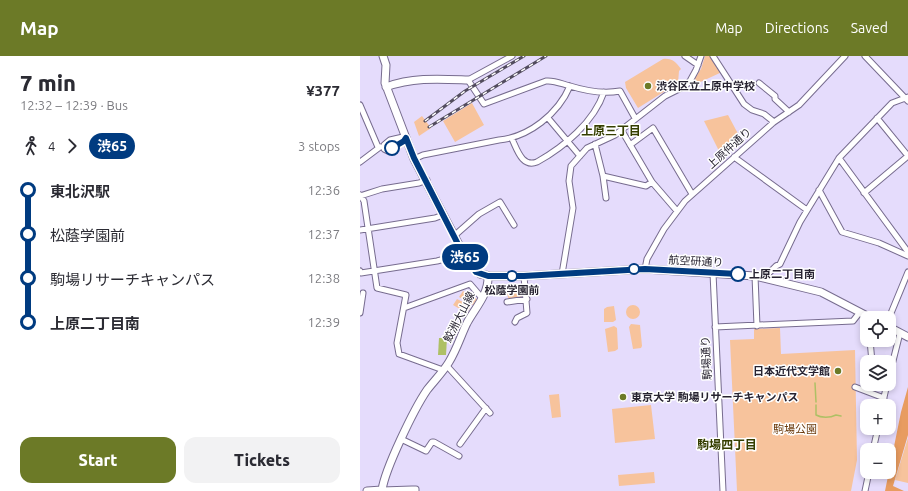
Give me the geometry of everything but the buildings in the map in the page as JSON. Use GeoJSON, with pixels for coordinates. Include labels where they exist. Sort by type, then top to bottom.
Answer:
{"type":"FeatureCollection","features":[{"type":"Feature","properties":{"kind":"main road"},"geometry":{"type":"LineString","coordinates":[[383,56],[386,65],[384,78],[386,86],[414,158],[427,180],[463,254],[476,272],[488,276]]}},
{"type":"Feature","properties":{"kind":"main road"},"geometry":{"type":"LineString","coordinates":[[386,86],[421,79],[468,80]]}},
{"type":"Feature","properties":{"kind":"main road","name":"航空研通り"},"geometry":{"type":"LineString","coordinates":[[488,276],[524,276],[645,269],[755,276],[765,277],[821,292],[860,312]]}},
{"type":"Feature","properties":{"kind":"main road","name":"鮫洲大山線"},"geometry":{"type":"LineString","coordinates":[[382,490],[401,439],[427,391],[445,368],[482,298],[487,286],[488,276]]}},
{"type":"Feature","properties":{"kind":"main road"},"geometry":{"type":"LineString","coordinates":[[896,331],[908,337]]}},
{"type":"Feature","properties":{"kind":"main road"},"geometry":{"type":"LineString","coordinates":[[368,491],[382,490]]}},
{"type":"Feature","properties":{"kind":"street"},"geometry":{"type":"LineString","coordinates":[[501,63],[502,56]]}},
{"type":"Feature","properties":{"kind":"street"},"geometry":{"type":"LineString","coordinates":[[512,56],[468,80],[484,104],[552,80],[570,86],[604,92],[620,91],[635,118]]}},
{"type":"Feature","properties":{"kind":"street"},"geometry":{"type":"LineString","coordinates":[[686,56],[698,65]]}},
{"type":"Feature","properties":{"kind":"street"},"geometry":{"type":"LineString","coordinates":[[562,274],[573,208],[569,182],[570,169],[580,156],[595,144],[622,131],[635,118],[665,96],[685,86],[690,81],[701,56]]}},
{"type":"Feature","properties":{"kind":"street"},"geometry":{"type":"LineString","coordinates":[[713,56],[744,104],[752,110],[764,114],[774,122]]}},
{"type":"Feature","properties":{"kind":"street"},"geometry":{"type":"LineString","coordinates":[[765,277],[780,264],[807,210],[839,158],[892,103],[907,98],[865,56]]}},
{"type":"Feature","properties":{"kind":"street","name":"上原仲通り"},"geometry":{"type":"LineString","coordinates":[[645,269],[650,254],[676,211],[692,194],[774,122],[789,112],[814,91],[842,57]]}},
{"type":"Feature","properties":{"kind":"street"},"geometry":{"type":"LineString","coordinates":[[759,83],[775,96],[775,99],[789,112]]}},
{"type":"Feature","properties":{"kind":"street"},"geometry":{"type":"LineString","coordinates":[[414,158],[423,155],[512,139],[548,118],[564,99],[570,86]]}},
{"type":"Feature","properties":{"kind":"street"},"geometry":{"type":"LineString","coordinates":[[512,139],[522,159],[531,164],[544,159],[568,140],[595,112],[604,92]]}},
{"type":"Feature","properties":{"kind":"street"},"geometry":{"type":"LineString","coordinates":[[360,105],[381,147],[388,151],[395,145],[404,141],[406,138]]}},
{"type":"Feature","properties":{"kind":"street"},"geometry":{"type":"LineString","coordinates":[[548,118],[580,156]]}},
{"type":"Feature","properties":{"kind":"street"},"geometry":{"type":"LineString","coordinates":[[864,193],[908,156],[877,118]]}},
{"type":"Feature","properties":{"kind":"street"},"geometry":{"type":"LineString","coordinates":[[630,145],[653,128],[692,194]]}},
{"type":"Feature","properties":{"kind":"street"},"geometry":{"type":"LineString","coordinates":[[622,131],[652,182],[676,211]]}},
{"type":"Feature","properties":{"kind":"street"},"geometry":{"type":"LineString","coordinates":[[360,162],[392,140],[406,138]]}},
{"type":"Feature","properties":{"kind":"street"},"geometry":{"type":"LineString","coordinates":[[392,140],[395,145]]}},
{"type":"Feature","properties":{"kind":"street"},"geometry":{"type":"LineString","coordinates":[[595,144],[603,176],[606,198]]}},
{"type":"Feature","properties":{"kind":"street"},"geometry":{"type":"LineString","coordinates":[[734,157],[807,210]]}},
{"type":"Feature","properties":{"kind":"street"},"geometry":{"type":"LineString","coordinates":[[839,158],[908,252]]}},
{"type":"Feature","properties":{"kind":"street"},"geometry":{"type":"LineString","coordinates":[[603,176],[646,186],[652,182]]}},
{"type":"Feature","properties":{"kind":"street"},"geometry":{"type":"LineString","coordinates":[[427,180],[419,183],[382,188],[360,196],[364,201],[377,288],[406,295],[397,343],[398,354],[445,368],[490,413]]}},
{"type":"Feature","properties":{"kind":"street"},"geometry":{"type":"LineString","coordinates":[[819,190],[842,232],[879,243],[908,256]]}},
{"type":"Feature","properties":{"kind":"street"},"geometry":{"type":"LineString","coordinates":[[454,236],[479,214],[500,202],[514,225]]}},
{"type":"Feature","properties":{"kind":"street"},"geometry":{"type":"LineString","coordinates":[[360,230],[435,218],[443,215]]}},
{"type":"Feature","properties":{"kind":"street"},"geometry":{"type":"LineString","coordinates":[[360,271],[361,273],[437,261],[463,254]]}},
{"type":"Feature","properties":{"kind":"street"},"geometry":{"type":"LineString","coordinates":[[892,311],[908,272]]}},
{"type":"Feature","properties":{"kind":"street","name":"駒場通り"},"geometry":{"type":"LineString","coordinates":[[713,273],[723,491]]}},
{"type":"Feature","properties":{"kind":"street"},"geometry":{"type":"LineString","coordinates":[[515,322],[517,318],[527,314],[524,276]]}},
{"type":"Feature","properties":{"kind":"street"},"geometry":{"type":"LineString","coordinates":[[755,276],[757,326]]}},
{"type":"Feature","properties":{"kind":"street"},"geometry":{"type":"LineString","coordinates":[[404,308],[470,284],[482,298]]}},
{"type":"Feature","properties":{"kind":"street"},"geometry":{"type":"LineString","coordinates":[[360,313],[362,293]]}},
{"type":"Feature","properties":{"kind":"street"},"geometry":{"type":"LineString","coordinates":[[507,302],[527,299]]}},
{"type":"Feature","properties":{"kind":"street"},"geometry":{"type":"LineString","coordinates":[[715,327],[853,321],[860,312]]}},
{"type":"Feature","properties":{"kind":"street"},"geometry":{"type":"LineString","coordinates":[[894,355],[900,333]]}},
{"type":"Feature","properties":{"kind":"street"},"geometry":{"type":"LineString","coordinates":[[856,387],[884,398],[886,391]]}},
{"type":"Feature","properties":{"kind":"street"},"geometry":{"type":"LineString","coordinates":[[460,444],[486,408]]}},
{"type":"Feature","properties":{"kind":"street"},"geometry":{"type":"LineString","coordinates":[[401,439],[426,451],[432,442],[434,442],[459,456]]}},
{"type":"Feature","properties":{"kind":"street"},"geometry":{"type":"LineString","coordinates":[[865,491],[868,479]]}},
{"type":"Feature","properties":{"kind":"street"},"geometry":{"type":"LineString","coordinates":[[382,490],[416,489],[416,491]]}},
{"type":"Feature","properties":{"kind":"green space"},"geometry":{"type":"Polygon","coordinates":[[[705,56],[711,56],[722,72],[694,85],[693,81],[701,69],[705,56]]]}},
{"type":"Feature","properties":{"kind":"green space"},"geometry":{"type":"Polygon","coordinates":[[[663,59],[674,61],[681,69],[679,71],[678,83],[638,108],[626,88],[625,82],[663,59]]]}},
{"type":"Feature","properties":{"kind":"green space"},"geometry":{"type":"Polygon","coordinates":[[[472,103],[484,125],[455,142],[443,121],[472,103]]]}},
{"type":"Feature","properties":{"kind":"green space"},"geometry":{"type":"Polygon","coordinates":[[[728,115],[743,143],[721,155],[704,121],[728,115]]]}},
{"type":"Feature","properties":{"kind":"green space"},"geometry":{"type":"Polygon","coordinates":[[[422,116],[431,128],[419,136],[414,122],[422,116]]]}},
{"type":"Feature","properties":{"kind":"green space"},"geometry":{"type":"Polygon","coordinates":[[[524,289],[525,297],[509,300],[506,291],[524,289]]]}},
{"type":"Feature","properties":{"kind":"green space"},"geometry":{"type":"Polygon","coordinates":[[[463,291],[477,299],[473,305],[459,297],[463,291]]]}},
{"type":"Feature","properties":{"kind":"green space"},"geometry":{"type":"Polygon","coordinates":[[[457,299],[471,306],[467,313],[453,305],[457,299]]]}},
{"type":"Feature","properties":{"kind":"green space"},"geometry":{"type":"Polygon","coordinates":[[[630,305],[636,305],[640,309],[640,315],[636,319],[630,319],[626,315],[626,309],[630,305]]]}},
{"type":"Feature","properties":{"kind":"green space"},"geometry":{"type":"Polygon","coordinates":[[[614,306],[616,320],[613,322],[604,322],[604,309],[614,306]]]}},
{"type":"Feature","properties":{"kind":"green space"},"geometry":{"type":"Polygon","coordinates":[[[631,324],[640,325],[641,348],[633,349],[629,327],[631,324]]]}},
{"type":"Feature","properties":{"kind":"green space"},"geometry":{"type":"Polygon","coordinates":[[[614,326],[617,328],[618,349],[608,352],[605,329],[614,326]]]}},
{"type":"Feature","properties":{"kind":"green space","name":"駒場公園"},"geometry":{"type":"Polygon","coordinates":[[[780,328],[781,354],[855,350],[857,460],[851,491],[737,491],[730,340],[754,339],[754,329],[780,328]]]}},
{"type":"Feature","properties":{"kind":"green space"},"geometry":{"type":"Polygon","coordinates":[[[559,394],[561,417],[552,418],[549,395],[559,394]]]}},
{"type":"Feature","properties":{"kind":"green space"},"geometry":{"type":"Polygon","coordinates":[[[651,405],[655,439],[615,443],[612,409],[651,405]]]}},
{"type":"Feature","properties":{"kind":"green space"},"geometry":{"type":"Polygon","coordinates":[[[908,438],[908,483],[895,480],[908,438]]]}},
{"type":"Feature","properties":{"kind":"green space"},"geometry":{"type":"Polygon","coordinates":[[[654,472],[655,483],[619,486],[618,475],[654,472]]]}},
{"type":"Feature","properties":{"kind":"shaded area"},"geometry":{"type":"Polygon","coordinates":[[[439,338],[447,338],[446,355],[438,355],[439,338]]]}},
{"type":"Feature","properties":{"kind":"shaded area"},"geometry":{"type":"Polygon","coordinates":[[[908,387],[908,435],[896,476],[896,443],[895,443],[908,387]]]}},
{"type":"Feature","properties":{"kind":"shaded area"},"geometry":{"type":"Polygon","coordinates":[[[887,479],[895,479],[893,486],[904,491],[885,491],[887,479]]]}},
{"type":"Feature","properties":{"kind":"waterway"},"geometry":{"type":"LineString","coordinates":[[815,383],[816,402]]}},
{"type":"Feature","properties":{"kind":"waterway"},"geometry":{"type":"LineString","coordinates":[[816,405],[816,415],[820,417],[831,417],[836,415],[841,416]]}},
{"type":"Feature","properties":{"kind":"railway"},"geometry":{"type":"LineString","coordinates":[[425,121],[465,91],[524,56]]}},
{"type":"Feature","properties":{"kind":"railway"},"geometry":{"type":"LineString","coordinates":[[429,127],[546,56]]}},
{"type":"Feature","properties":{"kind":"bus line","name":"渋65"},"geometry":{"type":"LineString","coordinates":[[392,148],[404,141],[406,138],[414,158],[427,180],[466,260],[476,272],[484,276],[524,276],[645,269],[738,274]]}},
{"type":"Feature","properties":{"kind":"place","name":"渋谷区立上原中学校"},"geometry":{"type":"Point","coordinates":[648,86]}},
{"type":"Feature","properties":{"kind":"place","name":"上原二丁目南"},"geometry":{"type":"Point","coordinates":[738,274]}},
{"type":"Feature","properties":{"kind":"place","name":"松蔭学園前"},"geometry":{"type":"Point","coordinates":[512,276]}},
{"type":"Feature","properties":{"kind":"place","name":"日本近代文学館"},"geometry":{"type":"Point","coordinates":[838,371]}},
{"type":"Feature","properties":{"kind":"place","name":"東京大学 駒場リサーチキャンパス"},"geometry":{"type":"Point","coordinates":[623,397]}},
{"type":"Feature","properties":{"kind":"district","name":"上原三丁目"},"geometry":{"type":"Point","coordinates":[611,131]}},
{"type":"Feature","properties":{"kind":"district","name":"駒場四丁目"},"geometry":{"type":"Point","coordinates":[727,445]}}]}
